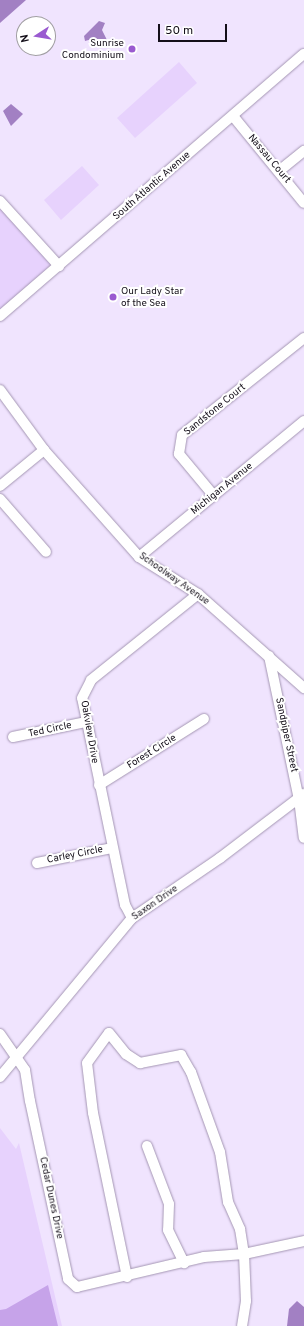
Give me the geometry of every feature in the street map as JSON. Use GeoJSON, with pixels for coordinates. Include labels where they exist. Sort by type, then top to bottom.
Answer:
{"type":"FeatureCollection","features":[{"type":"Feature","properties":{"kind":"street","name":"South Atlantic Avenue"},"geometry":{"type":"LineString","coordinates":[[0,316],[304,54]]}},
{"type":"Feature","properties":{"kind":"street","name":"Nassau Court"},"geometry":{"type":"LineString","coordinates":[[233,116],[304,203]]}},
{"type":"Feature","properties":{"kind":"street"},"geometry":{"type":"LineString","coordinates":[[279,171],[304,151]]}},
{"type":"Feature","properties":{"kind":"street"},"geometry":{"type":"LineString","coordinates":[[0,201],[59,266]]}},
{"type":"Feature","properties":{"kind":"street","name":"Sandstone Court"},"geometry":{"type":"LineString","coordinates":[[214,496],[179,454],[182,435],[304,338]]}},
{"type":"Feature","properties":{"kind":"street","name":"Schoolway Avenue"},"geometry":{"type":"LineString","coordinates":[[0,390],[44,450],[139,557],[198,594],[304,688]]}},
{"type":"Feature","properties":{"kind":"street","name":"Michigan Avenue"},"geometry":{"type":"LineString","coordinates":[[139,557],[304,421]]}},
{"type":"Feature","properties":{"kind":"street"},"geometry":{"type":"LineString","coordinates":[[0,486],[44,450]]}},
{"type":"Feature","properties":{"kind":"street"},"geometry":{"type":"LineString","coordinates":[[0,499],[46,552]]}},
{"type":"Feature","properties":{"kind":"street","name":"Oakview Drive"},"geometry":{"type":"LineString","coordinates":[[132,918],[125,905],[112,848],[82,698],[91,680],[198,594]]}},
{"type":"Feature","properties":{"kind":"street","name":"Sandpiper Street"},"geometry":{"type":"LineString","coordinates":[[269,656],[302,796],[304,838]]}},
{"type":"Feature","properties":{"kind":"street","name":"Forest Circle"},"geometry":{"type":"LineString","coordinates":[[99,785],[204,719]]}},
{"type":"Feature","properties":{"kind":"street","name":"Ted Circle"},"geometry":{"type":"LineString","coordinates":[[13,738],[86,722]]}},
{"type":"Feature","properties":{"kind":"street","name":"Saxon Drive"},"geometry":{"type":"LineString","coordinates":[[0,1077],[132,918],[220,858],[302,796]]}},
{"type":"Feature","properties":{"kind":"street","name":"Carley Circle"},"geometry":{"type":"LineString","coordinates":[[37,863],[112,848]]}},
{"type":"Feature","properties":{"kind":"street"},"geometry":{"type":"LineString","coordinates":[[127,1276],[93,1113],[87,1062],[109,1033],[126,1054],[140,1062],[181,1055],[191,1072],[220,1152],[228,1202],[240,1229],[244,1254],[246,1301],[242,1326]]}},
{"type":"Feature","properties":{"kind":"street"},"geometry":{"type":"LineString","coordinates":[[0,1034],[17,1056]]}},
{"type":"Feature","properties":{"kind":"street","name":"Cedar Dunes Drive"},"geometry":{"type":"LineString","coordinates":[[17,1056],[25,1070],[30,1101],[68,1279],[77,1287],[184,1263],[204,1257],[244,1254],[304,1241]]}},
{"type":"Feature","properties":{"kind":"street"},"geometry":{"type":"LineString","coordinates":[[147,1146],[169,1204],[168,1230],[184,1263]]}},
{"type":"Feature","properties":{"kind":"street"},"geometry":{"type":"LineString","coordinates":[[234,1326],[246,1301]]}},
{"type":"Feature","properties":{"kind":"shaded area"},"geometry":{"type":"Polygon","coordinates":[[[0,0],[26,0],[0,23],[0,0]]]}},
{"type":"Feature","properties":{"kind":"shaded area"},"geometry":{"type":"Polygon","coordinates":[[[99,21],[105,23],[102,30],[107,40],[100,44],[92,39],[85,41],[84,36],[99,21]]]}},
{"type":"Feature","properties":{"kind":"shaded area"},"geometry":{"type":"Polygon","coordinates":[[[179,62],[197,83],[135,138],[117,118],[179,62]]]}},
{"type":"Feature","properties":{"kind":"shaded area"},"geometry":{"type":"Polygon","coordinates":[[[11,104],[23,114],[11,126],[3,111],[11,104]]]}},
{"type":"Feature","properties":{"kind":"shaded area"},"geometry":{"type":"Polygon","coordinates":[[[82,166],[99,185],[61,220],[44,200],[82,166]]]}},
{"type":"Feature","properties":{"kind":"shaded area"},"geometry":{"type":"Polygon","coordinates":[[[0,194],[55,263],[0,310],[0,194]]]}},
{"type":"Feature","properties":{"kind":"shaded area"},"geometry":{"type":"Polygon","coordinates":[[[0,1128],[16,1149],[19,1143],[62,1326],[0,1326],[0,1128]]]}},
{"type":"Feature","properties":{"kind":"shaded area"},"geometry":{"type":"Polygon","coordinates":[[[48,1285],[58,1326],[0,1326],[0,1310],[6,1309],[48,1285]]]}},
{"type":"Feature","properties":{"kind":"shaded area"},"geometry":{"type":"Polygon","coordinates":[[[297,1301],[304,1307],[304,1326],[287,1326],[289,1309],[297,1301]]]}},
{"type":"Feature","properties":{"kind":"place","name":"Sunrise Condominium"},"geometry":{"type":"Point","coordinates":[132,49]}},
{"type":"Feature","properties":{"kind":"place","name":"Our Lady Star of the Sea"},"geometry":{"type":"Point","coordinates":[113,297]}}]}
